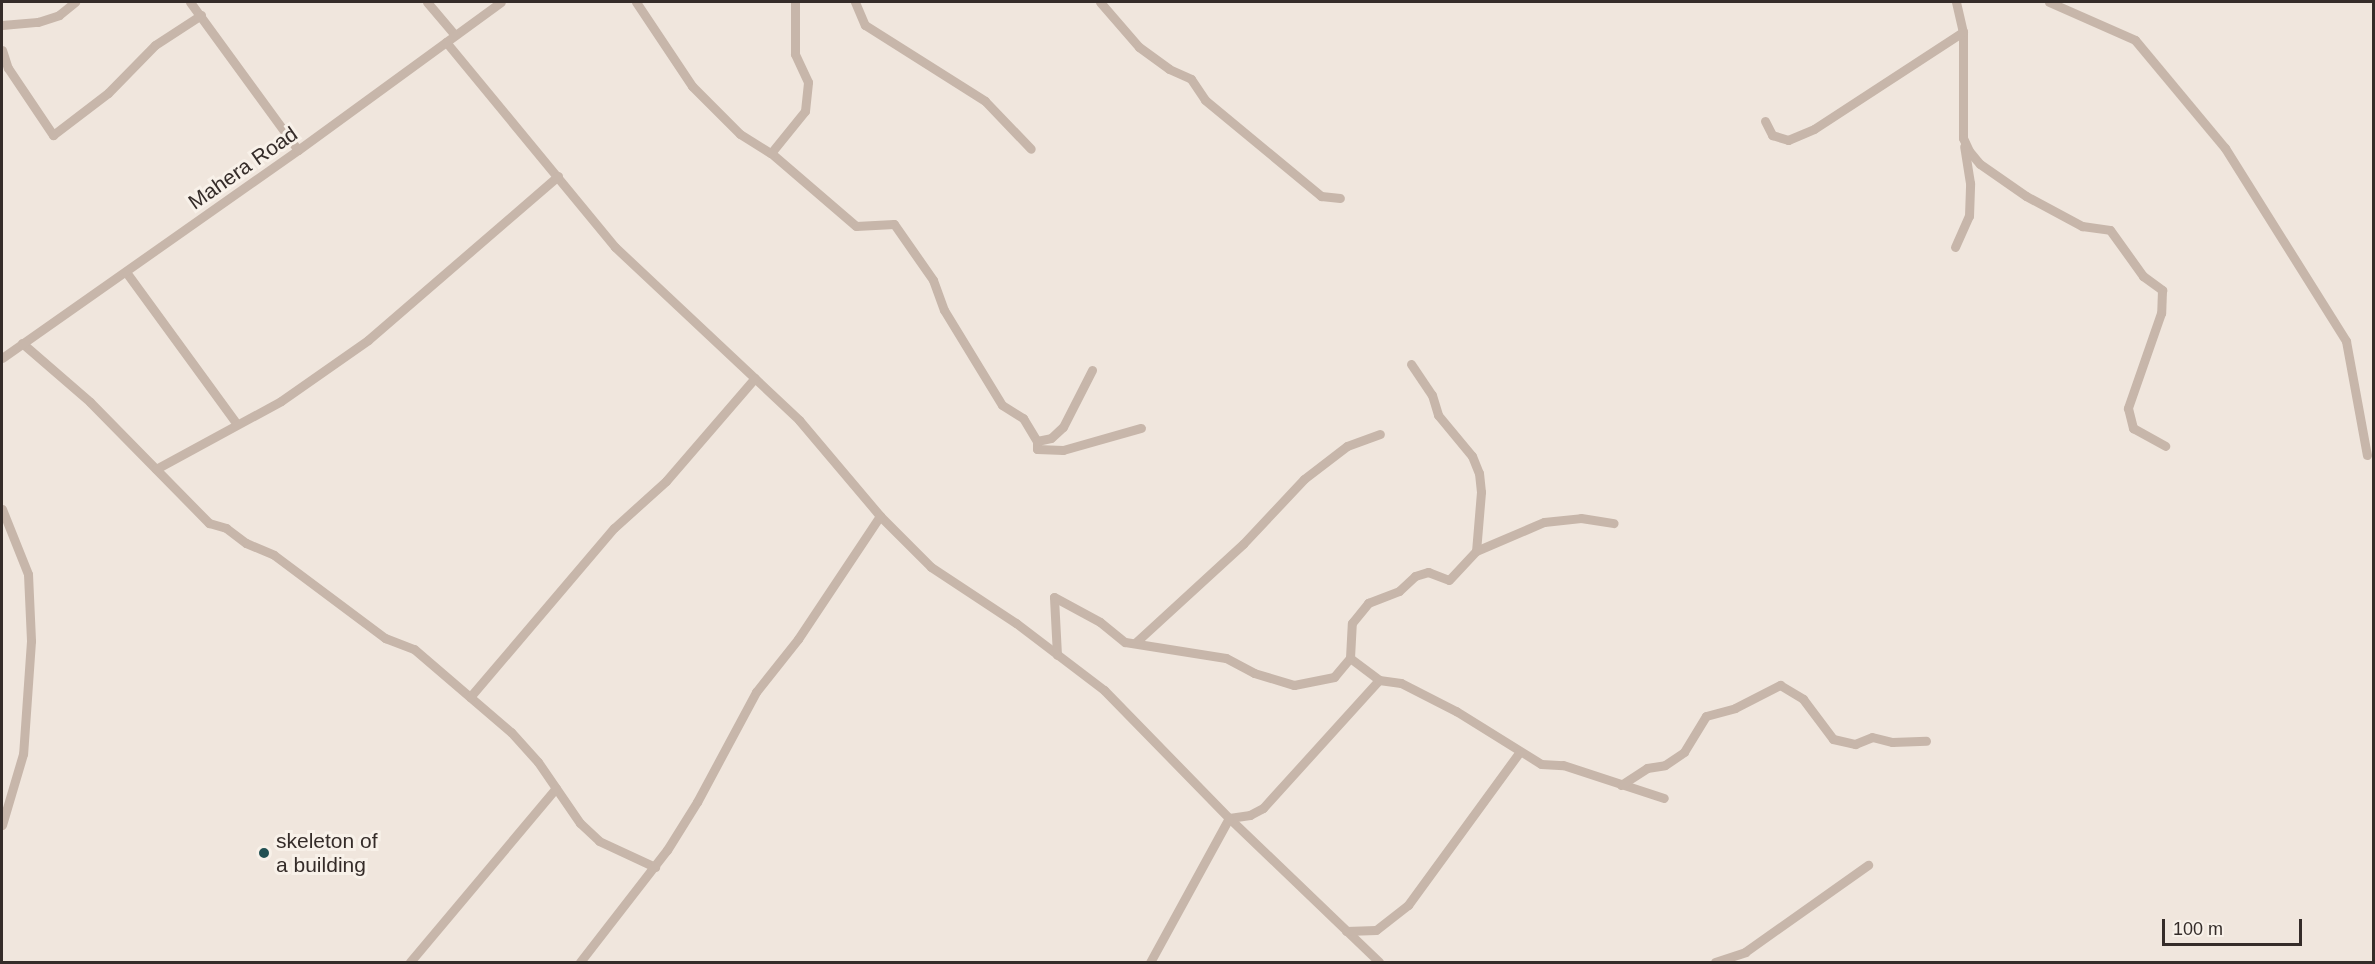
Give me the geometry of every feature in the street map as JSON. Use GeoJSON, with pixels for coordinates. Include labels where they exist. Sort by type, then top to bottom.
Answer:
{"type":"FeatureCollection","features":[{"type":"Feature","properties":{"kind":"street"},"geometry":{"type":"LineString","coordinates":[[2,25],[48,19],[75,2]]}},
{"type":"Feature","properties":{"kind":"street"},"geometry":{"type":"LineString","coordinates":[[190,2],[298,150]]}},
{"type":"Feature","properties":{"kind":"street"},"geometry":{"type":"LineString","coordinates":[[427,2],[455,35]]}},
{"type":"Feature","properties":{"kind":"street","name":"Mahera Road"},"geometry":{"type":"LineString","coordinates":[[2,358],[298,150],[501,2]]}},
{"type":"Feature","properties":{"kind":"street"},"geometry":{"type":"LineString","coordinates":[[636,2],[700,95],[740,134],[771,153],[856,226],[894,224],[933,280],[944,310],[1002,405],[1023,418],[1037,441],[1037,449],[1063,450],[1141,428]]}},
{"type":"Feature","properties":{"kind":"street"},"geometry":{"type":"LineString","coordinates":[[771,153],[805,111],[808,82],[795,54],[795,2]]}},
{"type":"Feature","properties":{"kind":"street"},"geometry":{"type":"LineString","coordinates":[[855,2],[865,24],[985,101],[1031,149]]}},
{"type":"Feature","properties":{"kind":"street"},"geometry":{"type":"LineString","coordinates":[[1100,2],[1124,34],[1169,69],[1191,79],[1205,100],[1321,196],[1340,198]]}},
{"type":"Feature","properties":{"kind":"street"},"geometry":{"type":"LineString","coordinates":[[1955,247],[1969,216],[1970,183],[1963,138],[1963,32],[1956,2]]}},
{"type":"Feature","properties":{"kind":"street"},"geometry":{"type":"LineString","coordinates":[[2049,2],[2135,40],[2225,148],[2346,341],[2367,455]]}},
{"type":"Feature","properties":{"kind":"street"},"geometry":{"type":"LineString","coordinates":[[2,50],[8,68],[53,135],[108,93],[155,45],[201,15]]}},
{"type":"Feature","properties":{"kind":"street"},"geometry":{"type":"LineString","coordinates":[[1765,121],[1772,135],[1788,140],[1814,129],[1963,32]]}},
{"type":"Feature","properties":{"kind":"street"},"geometry":{"type":"LineString","coordinates":[[446,42],[615,248],[799,420],[880,516],[931,567],[1104,690],[1229,818],[1379,963]]}},
{"type":"Feature","properties":{"kind":"street"},"geometry":{"type":"LineString","coordinates":[[1963,138],[1980,164],[2026,196],[2082,226],[2110,230],[2143,276],[2162,290],[2162,313],[2128,408],[2133,428],[2164,446]]}},
{"type":"Feature","properties":{"kind":"street"},"geometry":{"type":"LineString","coordinates":[[156,469],[281,401],[368,340],[558,176]]}},
{"type":"Feature","properties":{"kind":"street"},"geometry":{"type":"LineString","coordinates":[[126,272],[237,424]]}},
{"type":"Feature","properties":{"kind":"street"},"geometry":{"type":"LineString","coordinates":[[22,343],[90,402],[209,523],[226,528],[246,543],[274,555],[385,638],[414,649],[511,732],[556,788],[580,823],[599,841],[655,867]]}},
{"type":"Feature","properties":{"kind":"street"},"geometry":{"type":"LineString","coordinates":[[1411,364],[1432,395],[1438,416],[1472,456],[1479,473],[1481,492],[1476,552]]}},
{"type":"Feature","properties":{"kind":"street"},"geometry":{"type":"LineString","coordinates":[[1037,441],[1051,438],[1063,427],[1092,370]]}},
{"type":"Feature","properties":{"kind":"street"},"geometry":{"type":"LineString","coordinates":[[470,697],[614,528],[666,481],[754,378]]}},
{"type":"Feature","properties":{"kind":"street"},"geometry":{"type":"LineString","coordinates":[[1135,643],[1243,544],[1304,479],[1347,446],[1380,434]]}},
{"type":"Feature","properties":{"kind":"street"},"geometry":{"type":"LineString","coordinates":[[2,509],[28,574],[32,641],[23,754],[3,815],[2,825]]}},
{"type":"Feature","properties":{"kind":"street"},"geometry":{"type":"LineString","coordinates":[[580,963],[655,867],[697,802],[756,692],[798,639],[880,516]]}},
{"type":"Feature","properties":{"kind":"street"},"geometry":{"type":"LineString","coordinates":[[1057,655],[1054,597],[1100,622],[1125,642],[1226,658],[1254,673],[1294,685],[1334,677],[1350,658],[1352,623],[1368,603],[1399,591],[1415,576],[1428,572],[1449,580],[1476,552],[1544,522],[1581,518],[1614,523]]}},
{"type":"Feature","properties":{"kind":"street"},"geometry":{"type":"LineString","coordinates":[[1350,658],[1379,680],[1401,683],[1456,711],[1518,753],[1541,764],[1563,765],[1664,798]]}},
{"type":"Feature","properties":{"kind":"street"},"geometry":{"type":"LineString","coordinates":[[1229,818],[1250,816],[1263,808],[1379,680]]}},
{"type":"Feature","properties":{"kind":"street"},"geometry":{"type":"LineString","coordinates":[[1621,785],[1647,768],[1665,765],[1684,752],[1706,716],[1735,708],[1780,685],[1803,699],[1833,739],[1855,744],[1872,736],[1892,742],[1926,741]]}},
{"type":"Feature","properties":{"kind":"street"},"geometry":{"type":"LineString","coordinates":[[1346,931],[1376,930],[1408,905],[1518,753]]}},
{"type":"Feature","properties":{"kind":"street"},"geometry":{"type":"LineString","coordinates":[[410,963],[556,788]]}},
{"type":"Feature","properties":{"kind":"street"},"geometry":{"type":"LineString","coordinates":[[1150,963],[1229,818]]}},
{"type":"Feature","properties":{"kind":"street"},"geometry":{"type":"LineString","coordinates":[[1715,963],[1745,952],[1868,865]]}},
{"type":"Feature","properties":{"kind":"place","name":"skeleton of a building"},"geometry":{"type":"Point","coordinates":[264,853]}}]}
